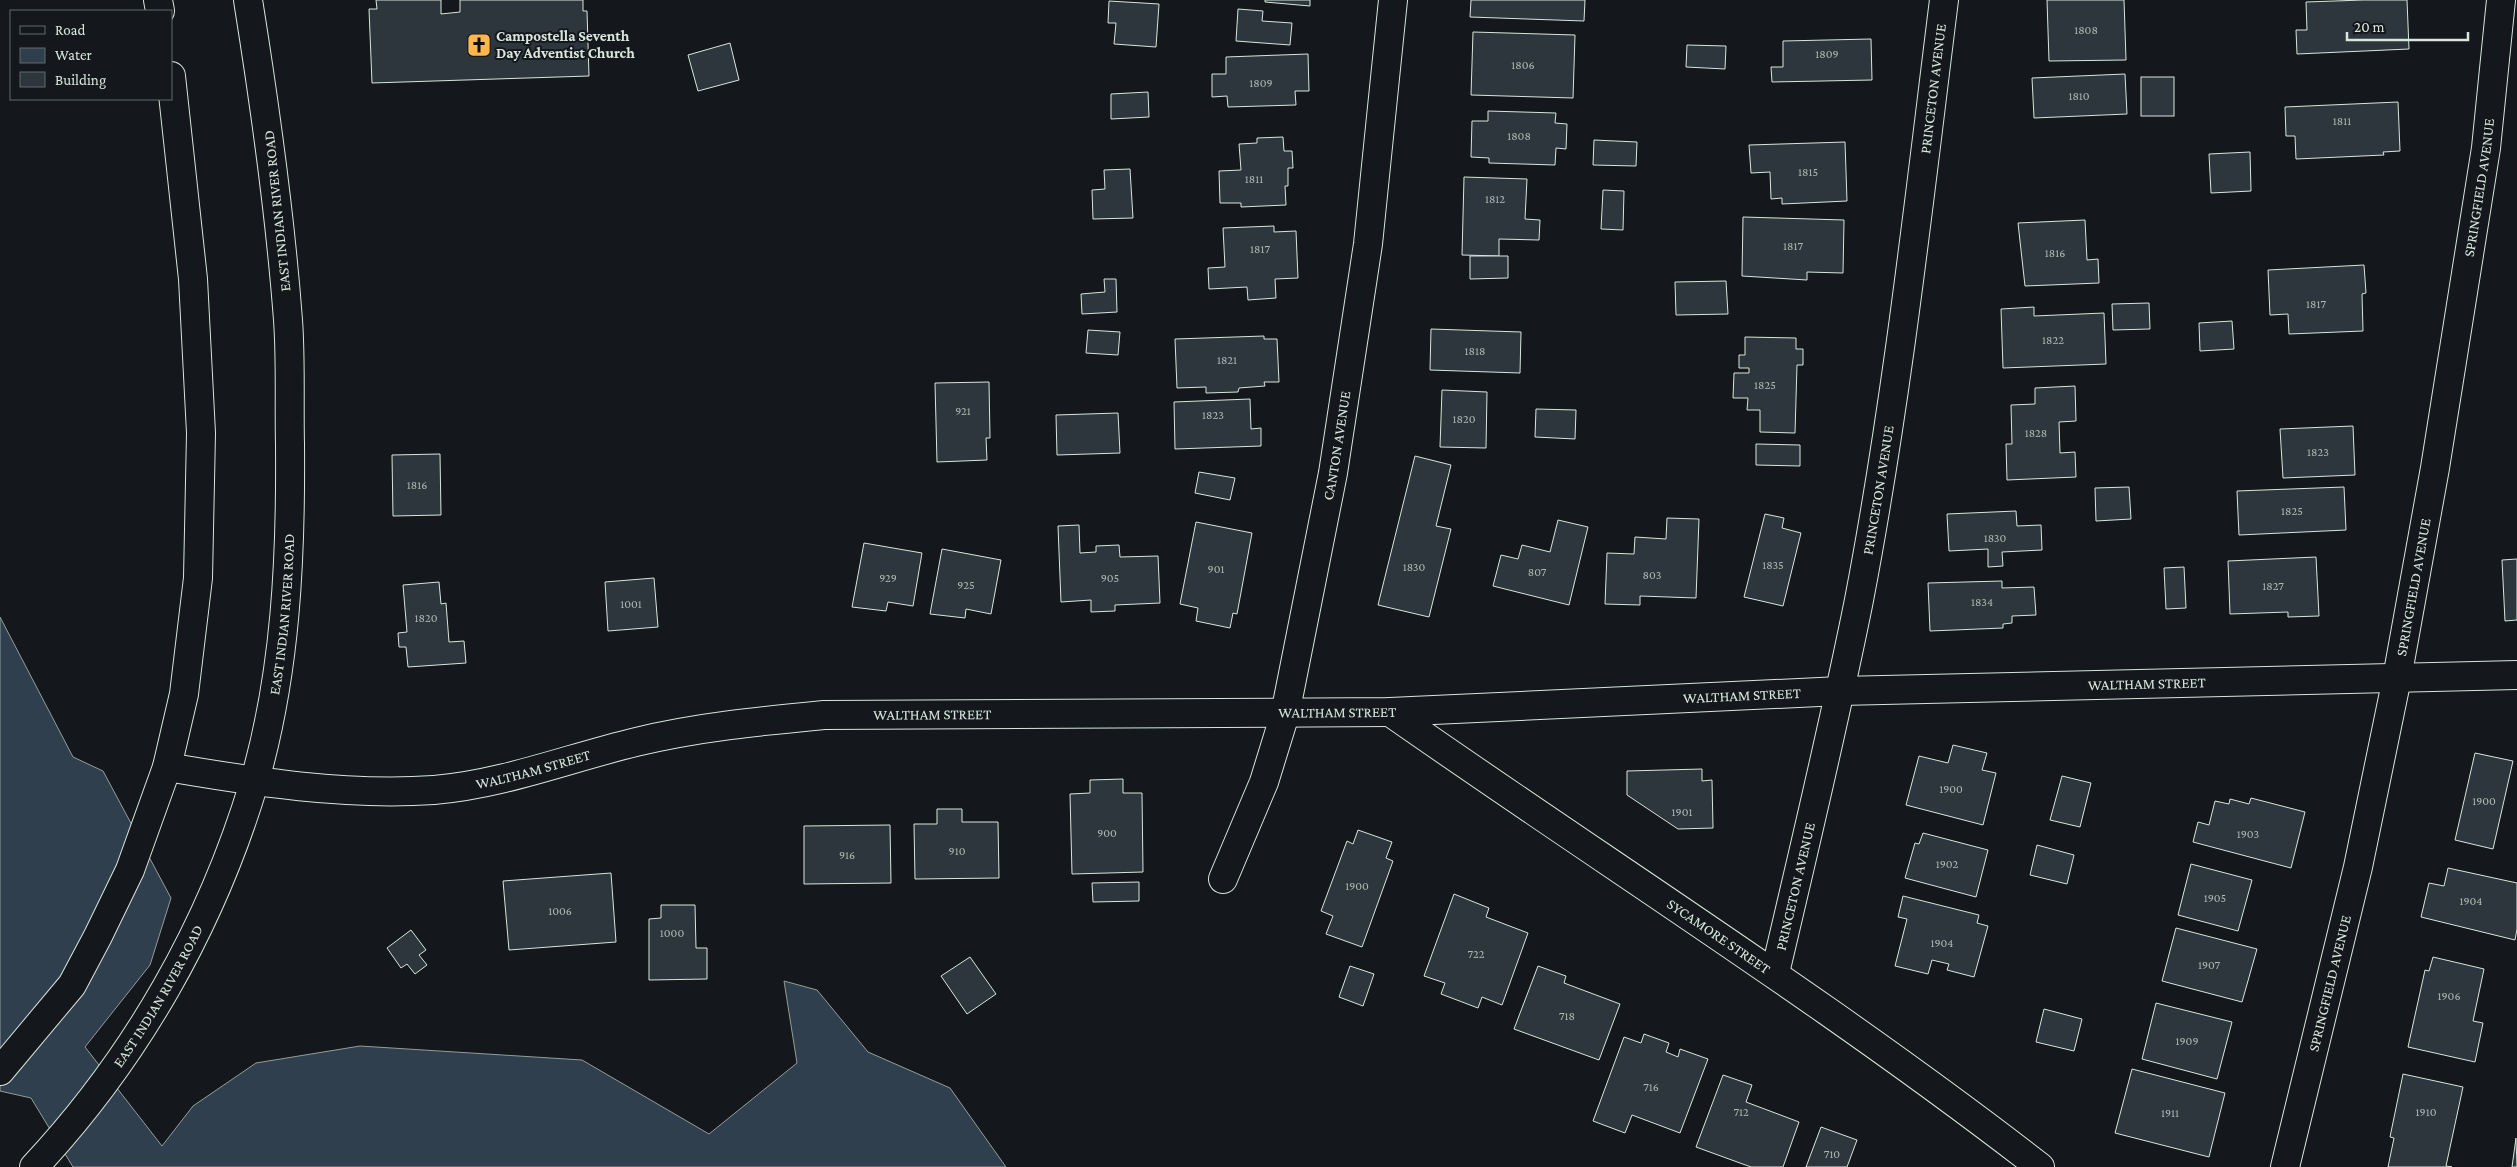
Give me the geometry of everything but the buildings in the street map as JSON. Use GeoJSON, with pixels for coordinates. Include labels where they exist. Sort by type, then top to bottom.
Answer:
{"type":"FeatureCollection","features":[{"type":"Feature","properties":{"kind":"street","name":"EAST INDIAN RIVER ROAD"},"geometry":{"type":"LineString","coordinates":[[34,1167],[95,1096],[133,1044],[194,937],[218,884],[254,782],[276,685],[286,610],[290,499],[288,322],[268,122],[248,0]]}},
{"type":"Feature","properties":{"kind":"street","name":"CANTON AVENUE"},"geometry":{"type":"LineString","coordinates":[[1222,879],[1264,782],[1285,714],[1339,434],[1368,244],[1393,0]]}},
{"type":"Feature","properties":{"kind":"street","name":"PRINCETON AVENUE"},"geometry":{"type":"LineString","coordinates":[[1775,973],[1840,691],[1859,598],[1900,353],[1944,0]]}},
{"type":"Feature","properties":{"kind":"street","name":"SPRINGFIELD AVENUE"},"geometry":{"type":"LineString","coordinates":[[2285,1167],[2358,867],[2397,678],[2435,468],[2486,148],[2501,0]]}},
{"type":"Feature","properties":{"kind":"street"},"geometry":{"type":"LineString","coordinates":[[0,1071],[72,985],[98,936],[130,870],[167,767],[184,694],[198,578],[201,434],[194,279],[172,85]]}},
{"type":"Feature","properties":{"kind":"street","name":"WALTHAM STREET"},"geometry":{"type":"LineString","coordinates":[[167,767],[254,782],[344,791],[435,790],[509,778],[637,742],[730,724],[824,715],[1390,712],[1840,691],[2517,675]]}},
{"type":"Feature","properties":{"kind":"street","name":"SYCAMORE STREET"},"geometry":{"type":"LineString","coordinates":[[1390,712],[1775,973],[1952,1099],[2040,1167]]}},
{"type":"Feature","properties":{"kind":"water"},"geometry":{"type":"Polygon","coordinates":[[[0,617],[73,757],[103,771],[171,898],[150,965],[85,1047],[162,1146],[193,1106],[256,1063],[360,1046],[582,1060],[709,1134],[797,1063],[784,981],[817,990],[868,1052],[950,1088],[1006,1167],[73,1167],[31,1098],[0,1091],[0,617]]]}},
{"type":"Feature","properties":{"kind":"place","name":"Campostella Seventh Day Adventist Church"},"geometry":{"type":"Point","coordinates":[479,45]}}]}
